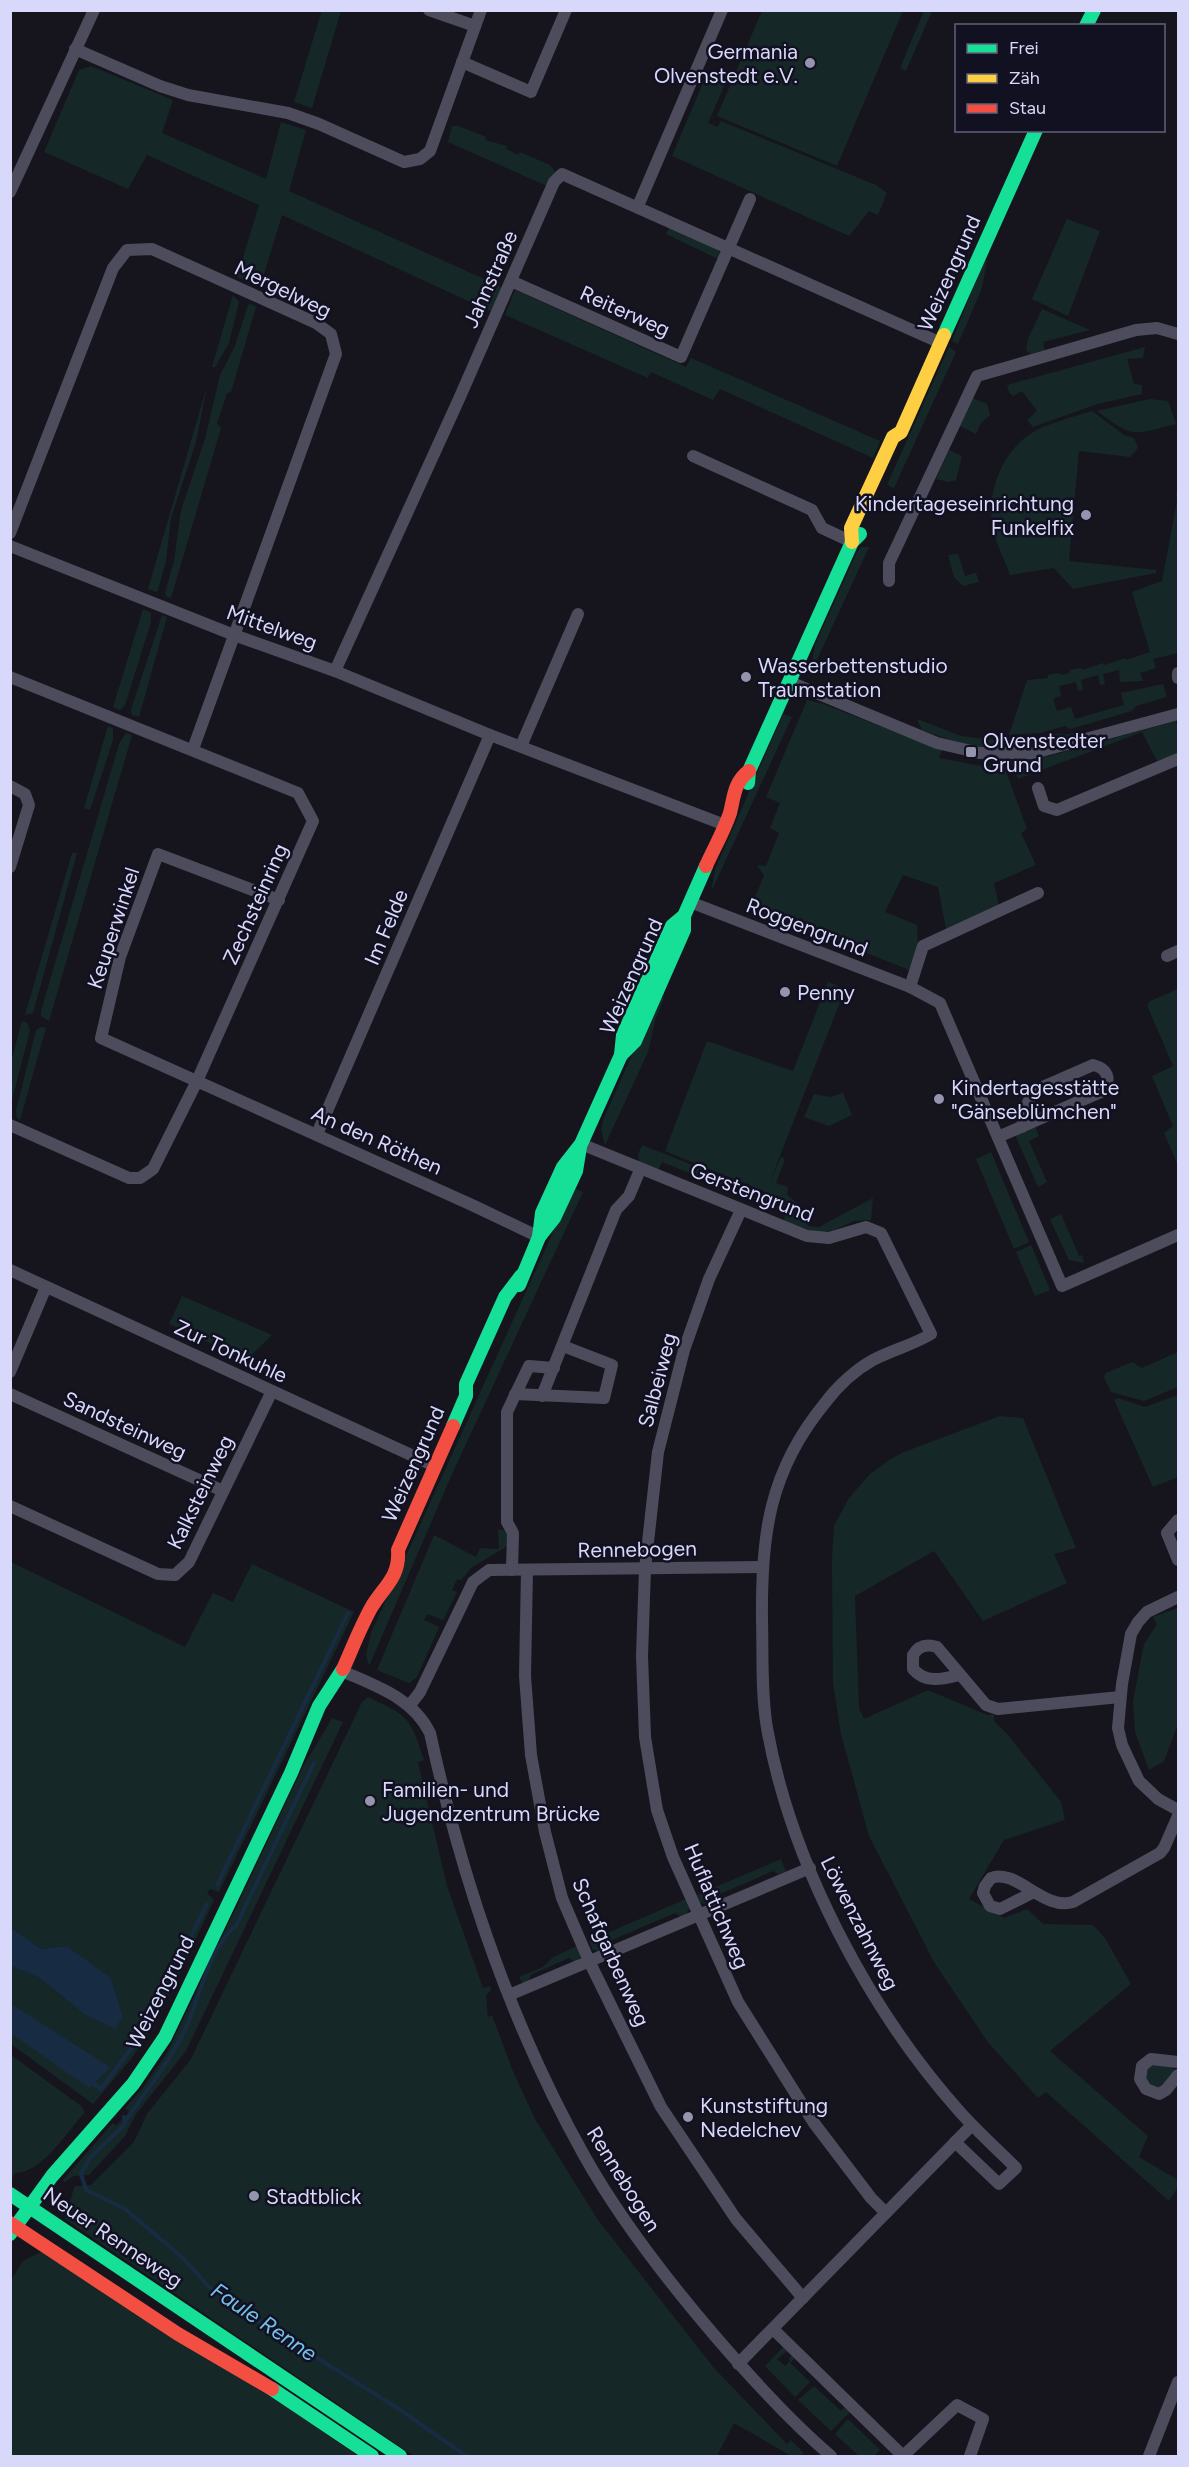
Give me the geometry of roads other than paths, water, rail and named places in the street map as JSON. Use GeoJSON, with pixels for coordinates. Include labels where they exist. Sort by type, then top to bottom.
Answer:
{"type":"FeatureCollection","features":[{"type":"Feature","properties":{"kind":"main road"},"geometry":{"type":"LineString","coordinates":[[1087,24],[1094,10]]}},
{"type":"Feature","properties":{"kind":"main road","name":"Weizengrund"},"geometry":{"type":"LineString","coordinates":[[12,2228],[52,2176],[133,2084],[165,2037],[291,1773],[307,1754],[335,1702],[342,1671],[372,1606],[375,1584],[387,1558],[398,1550],[466,1396],[466,1384],[500,1308],[505,1297],[522,1276],[539,1237],[542,1213],[563,1167],[581,1144],[621,1055],[623,1035],[654,965],[672,926],[684,916],[728,819],[731,803],[742,776],[749,771],[852,542],[851,528],[893,437],[901,432],[1035,132]]}},
{"type":"Feature","properties":{"kind":"main road","name":"Neuer Renneweg"},"geometry":{"type":"LineString","coordinates":[[10,2194],[400,2457]]}},
{"type":"Feature","properties":{"kind":"main road","name":"Neuer Renneweg"},"geometry":{"type":"LineString","coordinates":[[12,2228],[178,2334],[287,2398],[372,2457]]}},
{"type":"Feature","properties":{"kind":"street"},"geometry":{"type":"LineString","coordinates":[[10,192],[94,10]]}},
{"type":"Feature","properties":{"kind":"street"},"geometry":{"type":"LineString","coordinates":[[429,10],[475,26]]}},
{"type":"Feature","properties":{"kind":"street"},"geometry":{"type":"LineString","coordinates":[[75,49],[160,86],[188,94],[288,113],[319,124],[404,162],[420,159],[430,151],[480,10]]}},
{"type":"Feature","properties":{"kind":"street"},"geometry":{"type":"LineString","coordinates":[[462,62],[531,92],[566,10]]}},
{"type":"Feature","properties":{"kind":"street"},"geometry":{"type":"LineString","coordinates":[[722,10],[638,206],[941,343]]}},
{"type":"Feature","properties":{"kind":"street","name":"Jahnstraße"},"geometry":{"type":"LineString","coordinates":[[335,671],[554,182],[562,174],[638,206]]}},
{"type":"Feature","properties":{"kind":"street","name":"Reiterweg"},"geometry":{"type":"LineString","coordinates":[[511,281],[681,357],[750,199]]}},
{"type":"Feature","properties":{"kind":"street","name":"Mergelweg"},"geometry":{"type":"LineString","coordinates":[[10,533],[113,268],[127,250],[152,249],[316,323],[331,334],[336,354],[193,749]]}},
{"type":"Feature","properties":{"kind":"street"},"geometry":{"type":"LineString","coordinates":[[889,581],[889,563],[977,376],[1136,330],[1156,328],[1179,334]]}},
{"type":"Feature","properties":{"kind":"street"},"geometry":{"type":"LineString","coordinates":[[693,456],[812,510],[822,528],[852,542]]}},
{"type":"Feature","properties":{"kind":"street","name":"Mittelweg"},"geometry":{"type":"LineString","coordinates":[[10,546],[234,635],[335,671],[490,735],[728,819]]}},
{"type":"Feature","properties":{"kind":"street"},"geometry":{"type":"LineString","coordinates":[[520,746],[578,614]]}},
{"type":"Feature","properties":{"kind":"street","name":"Zechsteinring"},"geometry":{"type":"LineString","coordinates":[[10,677],[298,793],[313,821],[197,1081],[153,1169],[140,1178],[129,1178],[10,1125]]}},
{"type":"Feature","properties":{"kind":"street"},"geometry":{"type":"LineString","coordinates":[[790,682],[937,743],[980,753],[1041,752],[1179,714]]}},
{"type":"Feature","properties":{"kind":"street","name":"Im Felde"},"geometry":{"type":"LineString","coordinates":[[317,1134],[490,735]]}},
{"type":"Feature","properties":{"kind":"street"},"geometry":{"type":"LineString","coordinates":[[1038,788],[1044,806],[1057,810],[1179,759]]}},
{"type":"Feature","properties":{"kind":"street"},"geometry":{"type":"LineString","coordinates":[[10,786],[25,794],[29,805],[10,867]]}},
{"type":"Feature","properties":{"kind":"street","name":"Keuperwinkel"},"geometry":{"type":"LineString","coordinates":[[197,1081],[100,1038],[120,957],[158,854],[279,900]]}},
{"type":"Feature","properties":{"kind":"street"},"geometry":{"type":"LineString","coordinates":[[910,987],[923,946],[1038,893]]}},
{"type":"Feature","properties":{"kind":"street","name":"Roggengrund"},"geometry":{"type":"LineString","coordinates":[[690,902],[910,987],[940,1003],[1062,1286],[1179,1235]]}},
{"type":"Feature","properties":{"kind":"street"},"geometry":{"type":"LineString","coordinates":[[998,1137],[1022,1127],[1103,1091],[1108,1084],[1108,1075],[1102,1067],[1093,1065],[1038,1089],[1028,1101],[1022,1127]]}},
{"type":"Feature","properties":{"kind":"street","name":"An den Röthen"},"geometry":{"type":"LineString","coordinates":[[197,1081],[539,1237]]}},
{"type":"Feature","properties":{"kind":"street","name":"Gerstengrund"},"geometry":{"type":"LineString","coordinates":[[581,1144],[640,1170],[807,1236],[829,1239],[866,1227],[881,1233],[931,1334]]}},
{"type":"Feature","properties":{"kind":"street"},"geometry":{"type":"LineString","coordinates":[[542,1396],[616,1210],[629,1196],[640,1170]]}},
{"type":"Feature","properties":{"kind":"street","name":"Salbeiweg"},"geometry":{"type":"LineString","coordinates":[[645,1569],[658,1452],[684,1350],[709,1279],[741,1210]]}},
{"type":"Feature","properties":{"kind":"street","name":"Zur Tonkuhle"},"geometry":{"type":"LineString","coordinates":[[10,1270],[435,1466]]}},
{"type":"Feature","properties":{"kind":"street"},"geometry":{"type":"LineString","coordinates":[[10,1372],[46,1287]]}},
{"type":"Feature","properties":{"kind":"street","name":"Löwenzahnweg"},"geometry":{"type":"LineString","coordinates":[[931,1334],[916,1343],[872,1361],[847,1379],[825,1402],[798,1439],[781,1476],[768,1520],[762,1567],[764,1701],[767,1728],[786,1800],[810,1868],[837,1929],[879,2003],[924,2068],[972,2125],[1016,2168],[999,2184],[956,2142]]}},
{"type":"Feature","properties":{"kind":"street"},"geometry":{"type":"LineString","coordinates":[[515,1394],[604,1398],[612,1365],[563,1346]]}},
{"type":"Feature","properties":{"kind":"street"},"geometry":{"type":"LineString","coordinates":[[512,1569],[513,1533],[507,1522],[507,1412],[529,1366],[554,1368]]}},
{"type":"Feature","properties":{"kind":"street","name":"Kalksteinweg"},"geometry":{"type":"LineString","coordinates":[[10,1506],[158,1574],[175,1575],[189,1562],[272,1391]]}},
{"type":"Feature","properties":{"kind":"street","name":"Sandsteinweg"},"geometry":{"type":"LineString","coordinates":[[10,1394],[223,1491]]}},
{"type":"Feature","properties":{"kind":"street"},"geometry":{"type":"LineString","coordinates":[[1179,1520],[1167,1533],[1179,1560]]}},
{"type":"Feature","properties":{"kind":"street","name":"Rennebogen"},"geometry":{"type":"LineString","coordinates":[[410,1705],[420,1692],[473,1582],[489,1570],[762,1567]]}},
{"type":"Feature","properties":{"kind":"street","name":"Huflattichweg"},"geometry":{"type":"LineString","coordinates":[[645,1569],[642,1656],[645,1737],[657,1810],[673,1857],[738,2002],[814,2123],[871,2198],[886,2213]]}},
{"type":"Feature","properties":{"kind":"street","name":"Schafgarbenweg"},"geometry":{"type":"LineString","coordinates":[[527,1570],[525,1676],[531,1755],[545,1832],[562,1898],[589,1961],[661,2107],[736,2219],[803,2298]]}},
{"type":"Feature","properties":{"kind":"street"},"geometry":{"type":"LineString","coordinates":[[1179,1597],[1147,1612],[1138,1622],[1127,1649],[1118,1728],[1122,1745],[1139,1781],[1158,1799],[1179,1810]]}},
{"type":"Feature","properties":{"kind":"street","name":"Rennebogen"},"geometry":{"type":"LineString","coordinates":[[342,1671],[410,1705],[424,1721],[430,1733],[452,1830],[465,1875],[508,1995],[552,2093],[586,2157],[646,2250],[681,2296],[738,2364],[831,2457]]}},
{"type":"Feature","properties":{"kind":"street"},"geometry":{"type":"LineString","coordinates":[[960,1675],[986,1705],[998,1709],[1120,1697]]}},
{"type":"Feature","properties":{"kind":"street"},"geometry":{"type":"LineString","coordinates":[[1034,1892],[1059,1903],[1073,1902],[1160,1853],[1179,1816]]}},
{"type":"Feature","properties":{"kind":"street"},"geometry":{"type":"LineString","coordinates":[[508,1995],[810,1868]]}},
{"type":"Feature","properties":{"kind":"street"},"geometry":{"type":"LineString","coordinates":[[1179,2062],[1151,2059],[1142,2066],[1140,2077],[1146,2089],[1159,2094],[1168,2088],[1179,2075]]}},
{"type":"Feature","properties":{"kind":"street"},"geometry":{"type":"LineString","coordinates":[[738,2364],[972,2125]]}},
{"type":"Feature","properties":{"kind":"street"},"geometry":{"type":"LineString","coordinates":[[773,2329],[903,2457],[957,2405],[983,2420],[970,2457]]}},
{"type":"Feature","properties":{"kind":"street"},"geometry":{"type":"LineString","coordinates":[[1149,2457],[1179,2382]]}},
{"type":"Feature","properties":{"kind":"water"},"geometry":{"type":"Polygon","coordinates":[[[11,1928],[41,1949],[67,1946],[111,1978],[123,2017],[115,2029],[85,2015],[40,1978],[11,1966],[11,1928]]]}},
{"type":"Feature","properties":{"kind":"water"},"geometry":{"type":"Polygon","coordinates":[[[11,2004],[110,2067],[89,2088],[11,2033],[11,2004]]]}},
{"type":"Feature","properties":{"kind":"waterway"},"geometry":{"type":"LineString","coordinates":[[217,1885],[348,1613]]}},
{"type":"Feature","properties":{"kind":"waterway"},"geometry":{"type":"LineString","coordinates":[[126,2120],[179,2042],[212,1960],[219,1946],[236,1926],[314,1763]]}},
{"type":"Feature","properties":{"kind":"waterway"},"geometry":{"type":"LineString","coordinates":[[91,2082],[101,2089],[142,2034],[207,1904]]}},
{"type":"Feature","properties":{"kind":"waterway","name":"Faule Renne"},"geometry":{"type":"LineString","coordinates":[[124,2117],[125,2124],[89,2159],[81,2174],[86,2190],[125,2209],[183,2258],[209,2287],[243,2312],[396,2407],[466,2456]]}},
{"type":"Feature","properties":{"kind":"place","name":"Germania Olvenstedt e.V."},"geometry":{"type":"Point","coordinates":[810,63]}},
{"type":"Feature","properties":{"kind":"place","name":"Kindertageseinrichtung Funkelfix"},"geometry":{"type":"Point","coordinates":[1086,515]}},
{"type":"Feature","properties":{"kind":"place","name":"Wasserbettenstudio Traumstation"},"geometry":{"type":"Point","coordinates":[746,677]}},
{"type":"Feature","properties":{"kind":"place","name":"Olvenstedter Grund"},"geometry":{"type":"Point","coordinates":[971,752]}},
{"type":"Feature","properties":{"kind":"place","name":"Penny"},"geometry":{"type":"Point","coordinates":[785,992]}},
{"type":"Feature","properties":{"kind":"place","name":"Kindertagesstätte \"Gänseblümchen\""},"geometry":{"type":"Point","coordinates":[939,1099]}},
{"type":"Feature","properties":{"kind":"place","name":"Familien- und Jugendzentrum Brücke"},"geometry":{"type":"Point","coordinates":[370,1801]}},
{"type":"Feature","properties":{"kind":"place","name":"Kunststiftung Nedelchev"},"geometry":{"type":"Point","coordinates":[688,2117]}},
{"type":"Feature","properties":{"kind":"place","name":"Stadtblick"},"geometry":{"type":"Point","coordinates":[254,2196]}}]}
